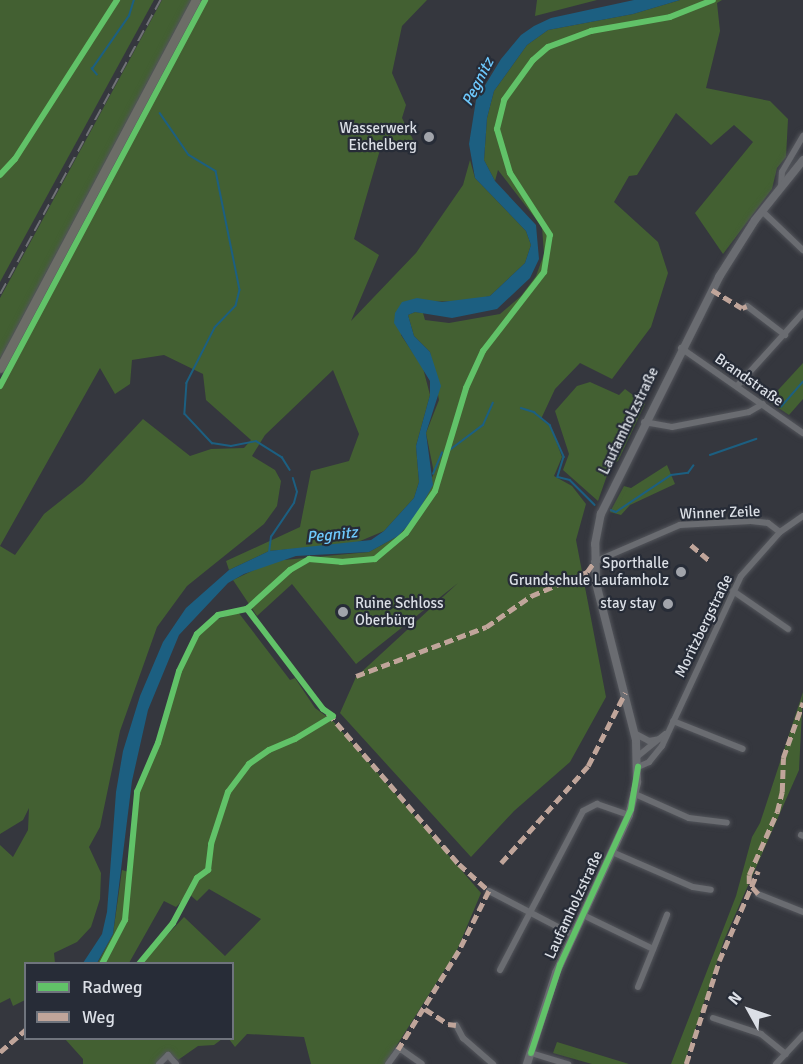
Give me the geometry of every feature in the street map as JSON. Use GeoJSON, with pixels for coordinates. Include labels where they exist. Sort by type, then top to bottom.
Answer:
{"type":"FeatureCollection","features":[{"type":"Feature","properties":{"kind":"main road"},"geometry":{"type":"LineString","coordinates":[[0,368],[196,0]]}},
{"type":"Feature","properties":{"kind":"main road","name":"Laufamholzstraße"},"geometry":{"type":"LineString","coordinates":[[527,1064],[554,980],[629,815],[635,794],[638,756],[634,733],[594,562],[603,506],[681,348],[726,264],[762,211],[803,160]]}},
{"type":"Feature","properties":{"kind":"street"},"geometry":{"type":"LineString","coordinates":[[781,186],[782,172],[803,136]]}},
{"type":"Feature","properties":{"kind":"street"},"geometry":{"type":"LineString","coordinates":[[762,211],[803,250]]}},
{"type":"Feature","properties":{"kind":"street"},"geometry":{"type":"LineString","coordinates":[[747,306],[785,335]]}},
{"type":"Feature","properties":{"kind":"street"},"geometry":{"type":"LineString","coordinates":[[738,385],[803,313]]}},
{"type":"Feature","properties":{"kind":"street","name":"Brandstraße"},"geometry":{"type":"LineString","coordinates":[[681,348],[738,385],[803,433]]}},
{"type":"Feature","properties":{"kind":"street"},"geometry":{"type":"LineString","coordinates":[[644,422],[672,427],[749,412],[763,404]]}},
{"type":"Feature","properties":{"kind":"street","name":"Moritzbergstraße"},"geometry":{"type":"LineString","coordinates":[[638,767],[656,754],[741,576],[780,531],[803,516]]}},
{"type":"Feature","properties":{"kind":"street","name":"Winner Zeile"},"geometry":{"type":"LineString","coordinates":[[594,562],[680,525],[751,521],[768,523],[780,531]]}},
{"type":"Feature","properties":{"kind":"street"},"geometry":{"type":"LineString","coordinates":[[733,591],[788,629]]}},
{"type":"Feature","properties":{"kind":"street"},"geometry":{"type":"LineString","coordinates":[[673,721],[743,749]]}},
{"type":"Feature","properties":{"kind":"street","name":"Moritzbergstraße"},"geometry":{"type":"LineString","coordinates":[[638,756],[667,732]]}},
{"type":"Feature","properties":{"kind":"street"},"geometry":{"type":"LineString","coordinates":[[634,733],[649,741],[660,739]]}},
{"type":"Feature","properties":{"kind":"street"},"geometry":{"type":"LineString","coordinates":[[635,794],[689,818],[727,823]]}},
{"type":"Feature","properties":{"kind":"street"},"geometry":{"type":"LineString","coordinates":[[500,970],[527,913],[586,807],[597,804],[629,815]]}},
{"type":"Feature","properties":{"kind":"street"},"geometry":{"type":"LineString","coordinates":[[612,852],[693,887],[711,890]]}},
{"type":"Feature","properties":{"kind":"street"},"geometry":{"type":"LineString","coordinates":[[489,891],[527,913],[573,935]]}},
{"type":"Feature","properties":{"kind":"street"},"geometry":{"type":"LineString","coordinates":[[758,894],[803,912]]}},
{"type":"Feature","properties":{"kind":"street"},"geometry":{"type":"LineString","coordinates":[[583,915],[653,949]]}},
{"type":"Feature","properties":{"kind":"street"},"geometry":{"type":"LineString","coordinates":[[638,987],[667,915]]}},
{"type":"Feature","properties":{"kind":"street"},"geometry":{"type":"LineString","coordinates":[[713,1018],[760,1034],[786,1054]]}},
{"type":"Feature","properties":{"kind":"street"},"geometry":{"type":"LineString","coordinates":[[456,1025],[463,1038],[493,1064]]}},
{"type":"Feature","properties":{"kind":"street"},"geometry":{"type":"LineString","coordinates":[[776,1064],[803,1035]]}},
{"type":"Feature","properties":{"kind":"street"},"geometry":{"type":"LineString","coordinates":[[388,1064],[398,1050],[422,1064]]}},
{"type":"Feature","properties":{"kind":"street"},"geometry":{"type":"LineString","coordinates":[[531,1053],[568,1064]]}},
{"type":"Feature","properties":{"kind":"street"},"geometry":{"type":"LineString","coordinates":[[159,1064],[168,1055],[176,1064]]}},
{"type":"Feature","properties":{"kind":"green space"},"geometry":{"type":"Polygon","coordinates":[[[0,0],[154,0],[0,282],[0,0]]]}},
{"type":"Feature","properties":{"kind":"green space"},"geometry":{"type":"Polygon","coordinates":[[[162,0],[191,0],[0,359],[0,298],[162,0]]]}},
{"type":"Feature","properties":{"kind":"green space"},"geometry":{"type":"Polygon","coordinates":[[[205,0],[427,0],[402,26],[392,73],[406,105],[402,118],[418,149],[382,143],[354,239],[379,255],[351,321],[416,253],[463,185],[470,160],[475,178],[526,231],[531,245],[525,263],[490,296],[469,301],[402,302],[401,335],[423,368],[430,395],[416,446],[419,482],[414,498],[384,531],[353,544],[269,551],[229,570],[226,561],[300,527],[311,471],[349,461],[359,434],[333,370],[265,435],[252,456],[275,470],[281,481],[277,506],[264,524],[187,586],[157,627],[120,731],[100,827],[89,847],[101,873],[100,899],[91,927],[77,942],[54,953],[55,962],[24,962],[24,1000],[13,1006],[10,998],[0,1003],[0,845],[13,857],[28,830],[29,808],[23,820],[0,834],[0,386],[205,0]],[[164,355],[132,360],[130,384],[115,394],[100,368],[0,546],[15,555],[44,514],[83,483],[143,419],[190,456],[211,449],[244,448],[251,440],[206,400],[203,374],[164,355]]]}},
{"type":"Feature","properties":{"kind":"green space"},"geometry":{"type":"Polygon","coordinates":[[[537,0],[597,0],[535,16],[537,0]]]}},
{"type":"Feature","properties":{"kind":"green space"},"geometry":{"type":"Polygon","coordinates":[[[680,0],[722,0],[717,3],[720,31],[706,88],[770,101],[788,119],[786,157],[777,168],[772,189],[723,254],[695,213],[753,142],[734,125],[711,145],[676,113],[637,175],[629,176],[614,202],[658,242],[668,273],[651,327],[612,379],[580,363],[555,389],[541,419],[551,427],[562,457],[554,476],[572,486],[586,504],[576,540],[606,697],[570,762],[514,811],[471,857],[340,713],[356,677],[458,583],[356,664],[292,584],[257,616],[233,580],[273,561],[369,552],[398,536],[414,519],[434,473],[426,433],[439,400],[430,352],[414,336],[408,315],[415,312],[423,313],[425,320],[449,323],[500,314],[521,296],[536,276],[544,254],[542,227],[498,170],[495,181],[484,160],[487,118],[494,91],[527,45],[548,30],[633,14],[680,0]]]}},
{"type":"Feature","properties":{"kind":"green space"},"geometry":{"type":"Polygon","coordinates":[[[803,363],[803,399],[789,415],[768,401],[803,363]]]}},
{"type":"Feature","properties":{"kind":"green space"},"geometry":{"type":"Polygon","coordinates":[[[590,382],[619,395],[625,389],[645,404],[618,461],[611,464],[598,501],[563,470],[569,454],[555,411],[577,386],[590,382]]]}},
{"type":"Feature","properties":{"kind":"green space"},"geometry":{"type":"Polygon","coordinates":[[[667,465],[675,484],[630,505],[621,515],[610,512],[624,486],[631,488],[667,465]]]}},
{"type":"Feature","properties":{"kind":"green space"},"geometry":{"type":"Polygon","coordinates":[[[238,612],[290,680],[295,678],[315,708],[333,721],[481,893],[457,950],[385,1064],[311,1064],[304,1037],[247,1034],[235,1047],[230,1040],[234,1040],[234,962],[142,962],[184,917],[225,956],[261,919],[209,889],[197,901],[189,894],[176,907],[164,901],[130,962],[98,962],[113,934],[122,870],[132,873],[137,794],[160,738],[182,663],[207,623],[238,612]]]}},
{"type":"Feature","properties":{"kind":"green space"},"geometry":{"type":"Polygon","coordinates":[[[803,692],[799,770],[724,940],[684,1064],[671,1064],[736,896],[752,837],[760,823],[803,692]]]}},
{"type":"Feature","properties":{"kind":"green space"},"geometry":{"type":"Polygon","coordinates":[[[66,1040],[221,1040],[214,1045],[198,1046],[178,1060],[168,1052],[156,1064],[83,1064],[83,1059],[66,1040]]]}},
{"type":"Feature","properties":{"kind":"green space"},"geometry":{"type":"Polygon","coordinates":[[[557,1042],[629,1064],[592,1064],[553,1053],[557,1042]]]}},
{"type":"Feature","properties":{"kind":"water"},"geometry":{"type":"Polygon","coordinates":[[[634,0],[680,0],[633,14],[548,30],[527,45],[494,91],[487,118],[484,160],[495,181],[536,225],[539,259],[530,278],[497,309],[452,318],[415,312],[408,315],[414,336],[430,352],[441,386],[426,433],[433,485],[414,519],[398,536],[369,552],[296,556],[244,574],[228,583],[179,635],[148,710],[132,781],[113,934],[98,962],[84,962],[102,934],[107,912],[116,792],[123,751],[140,696],[163,642],[186,608],[229,570],[269,551],[371,540],[384,531],[414,498],[419,482],[416,446],[430,395],[430,381],[394,323],[395,313],[402,302],[417,298],[442,302],[490,296],[525,263],[531,245],[526,231],[475,178],[469,144],[476,100],[501,59],[521,35],[551,18],[634,0]]]}},
{"type":"Feature","properties":{"kind":"waterway"},"geometry":{"type":"LineString","coordinates":[[97,75],[92,69],[129,16],[134,0]]}},
{"type":"Feature","properties":{"kind":"waterway"},"geometry":{"type":"LineString","coordinates":[[160,113],[189,155],[216,171],[240,290],[236,306],[215,328],[187,383],[185,414],[212,443],[231,446],[256,441],[282,457],[290,470]]}},
{"type":"Feature","properties":{"kind":"waterway"},"geometry":{"type":"LineString","coordinates":[[781,407],[803,382]]}},
{"type":"Feature","properties":{"kind":"waterway"},"geometry":{"type":"LineString","coordinates":[[447,452],[483,425],[493,403]]}},
{"type":"Feature","properties":{"kind":"waterway"},"geometry":{"type":"LineString","coordinates":[[521,408],[534,412],[550,425],[564,457],[558,477],[570,480],[595,505]]}},
{"type":"Feature","properties":{"kind":"waterway"},"geometry":{"type":"LineString","coordinates":[[710,455],[756,439]]}},
{"type":"Feature","properties":{"kind":"waterway"},"geometry":{"type":"LineString","coordinates":[[433,474],[442,453]]}},
{"type":"Feature","properties":{"kind":"waterway"},"geometry":{"type":"LineString","coordinates":[[611,510],[616,512],[671,475],[688,473],[693,466]]}},
{"type":"Feature","properties":{"kind":"waterway"},"geometry":{"type":"LineString","coordinates":[[269,553],[271,537],[294,503],[297,492],[293,479]]}},
{"type":"Feature","properties":{"kind":"railway"},"geometry":{"type":"LineString","coordinates":[[0,294],[160,0]]}},
{"type":"Feature","properties":{"kind":"marked path"},"geometry":{"type":"LineString","coordinates":[[712,290],[742,308],[747,306]]}},
{"type":"Feature","properties":{"kind":"marked path"},"geometry":{"type":"LineString","coordinates":[[691,545],[709,560]]}},
{"type":"Feature","properties":{"kind":"marked path"},"geometry":{"type":"LineString","coordinates":[[356,676],[486,627],[531,596],[587,572],[594,562]]}},
{"type":"Feature","properties":{"kind":"marked path"},"geometry":{"type":"LineString","coordinates":[[501,863],[588,766],[625,693]]}},
{"type":"Feature","properties":{"kind":"marked path"},"geometry":{"type":"LineString","coordinates":[[758,894],[749,884],[749,875],[777,812],[782,792],[783,758],[803,702]]}},
{"type":"Feature","properties":{"kind":"marked path"},"geometry":{"type":"LineString","coordinates":[[328,713],[459,864],[489,891],[459,951],[398,1050]]}},
{"type":"Feature","properties":{"kind":"marked path"},"geometry":{"type":"LineString","coordinates":[[686,1064],[719,961],[758,871]]}},
{"type":"Feature","properties":{"kind":"marked path"},"geometry":{"type":"LineString","coordinates":[[425,1009],[448,1024],[456,1025]]}},
{"type":"Feature","properties":{"kind":"marked path"},"geometry":{"type":"LineString","coordinates":[[0,1052],[24,1031]]}},
{"type":"Feature","properties":{"kind":"cycle path"},"geometry":{"type":"LineString","coordinates":[[0,175],[15,159],[117,0]]}},
{"type":"Feature","properties":{"kind":"cycle path"},"geometry":{"type":"LineString","coordinates":[[0,386],[205,0]]}},
{"type":"Feature","properties":{"kind":"cycle path"},"geometry":{"type":"LineString","coordinates":[[103,962],[125,920],[137,792],[158,743],[179,671],[197,634],[218,615],[247,609],[290,570],[309,559],[341,562],[375,559],[406,533],[435,491],[466,388],[483,351],[544,272],[550,235],[510,173],[497,129],[504,100],[533,60],[548,47],[591,31],[670,17],[713,0]]}},
{"type":"Feature","properties":{"kind":"cycle path"},"geometry":{"type":"LineString","coordinates":[[141,962],[173,923],[197,878],[208,870],[211,844],[228,792],[249,764],[269,750],[295,739],[333,716],[323,709],[247,609]]}},
{"type":"Feature","properties":{"kind":"cycle path"},"geometry":{"type":"LineString","coordinates":[[531,1053],[560,965],[631,809],[638,767]]}},
{"type":"Feature","properties":{"kind":"place","name":"Wasserwerk Eichelberg"},"geometry":{"type":"Point","coordinates":[429,137]}},
{"type":"Feature","properties":{"kind":"place","name":"Sporthalle Grundschule Laufamholz"},"geometry":{"type":"Point","coordinates":[681,572]}},
{"type":"Feature","properties":{"kind":"place","name":"stay stay"},"geometry":{"type":"Point","coordinates":[668,604]}},
{"type":"Feature","properties":{"kind":"place","name":"Ruine Schloss Oberbürg"},"geometry":{"type":"Point","coordinates":[343,612]}},
{"type":"Feature","properties":{"kind":"water label","name":"Pegnitz"},"geometry":{"type":"Point","coordinates":[478,82]}},
{"type":"Feature","properties":{"kind":"water label","name":"Pegnitz"},"geometry":{"type":"Point","coordinates":[332,535]}}]}
